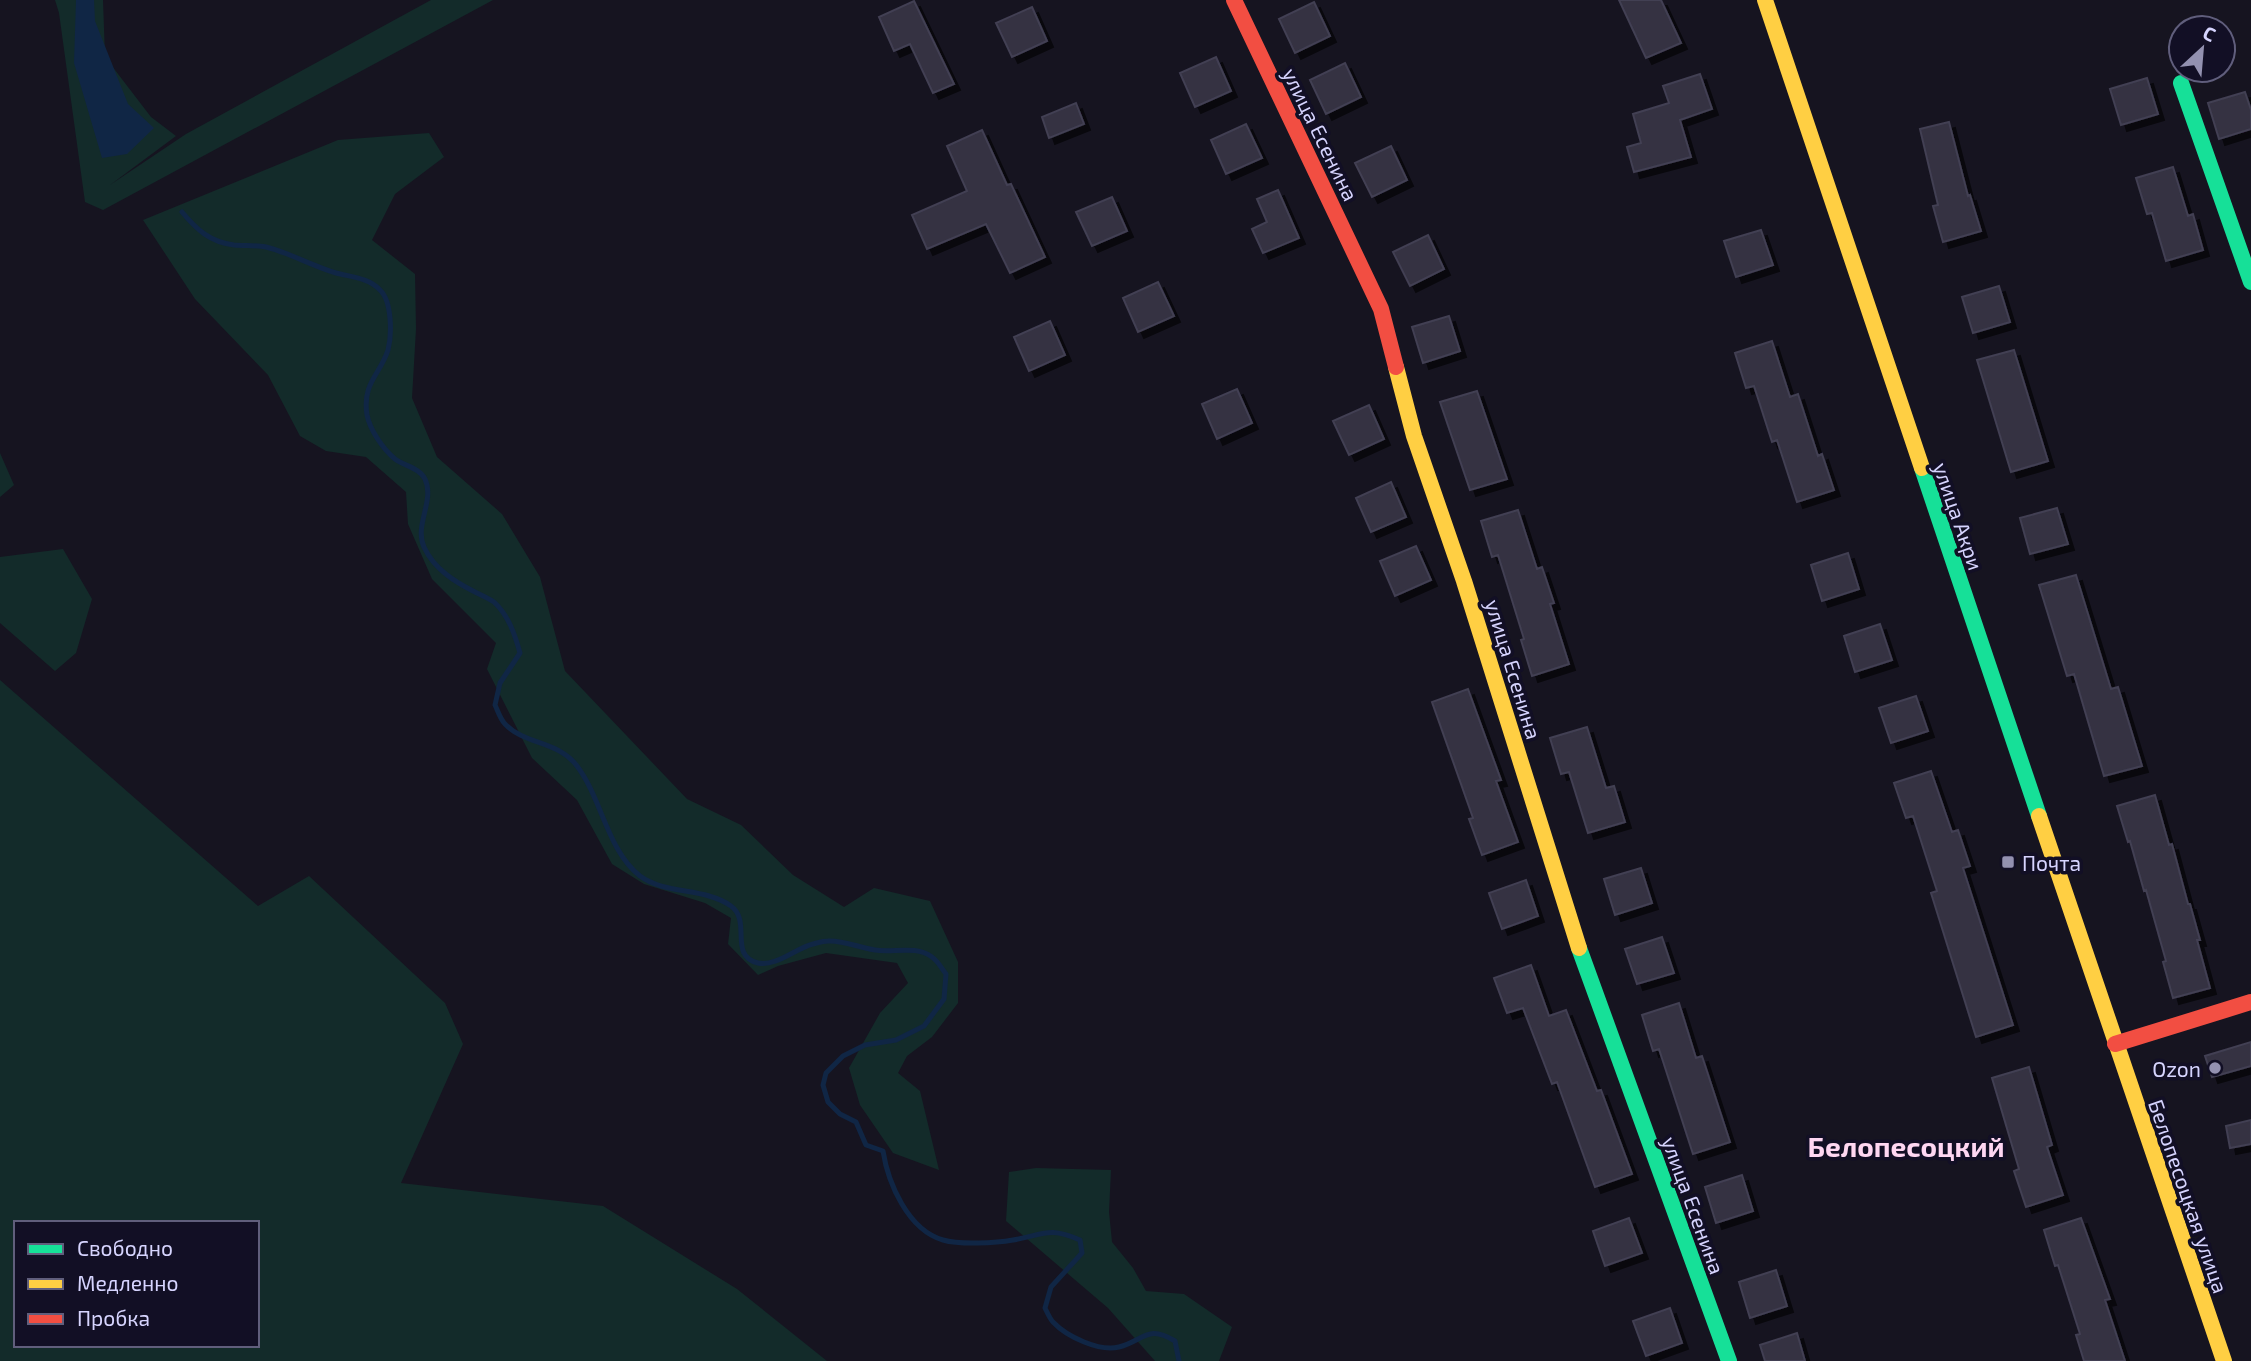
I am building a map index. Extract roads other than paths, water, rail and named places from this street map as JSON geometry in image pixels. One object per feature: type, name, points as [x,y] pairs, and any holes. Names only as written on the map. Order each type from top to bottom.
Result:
[{"type":"street","name":"улица Есенина","points":[[1234,0],[1381,309],[1414,436],[1464,581],[1585,967],[1729,1361]]},
{"type":"street","name":"улица Акри","points":[[1765,0],[2115,1044]]},
{"type":"street","points":[[2181,84],[2251,282]]},
{"type":"street","points":[[2115,1044],[2251,1002]]},
{"type":"street","name":"Белопесоцкая улица","points":[[2115,1044],[2224,1361]]},
{"type":"water","points":[[76,0],[94,0],[95,21],[128,104],[154,128],[127,154],[102,158],[74,63]]},
{"type":"waterway","points":[[182,212],[199,230],[218,241],[275,250],[327,270],[365,280],[376,286],[384,295],[389,310],[390,336],[385,359],[367,395],[367,415],[371,427],[390,455],[419,472],[425,479],[428,496],[421,530],[428,555],[453,579],[494,602],[511,626],[520,653],[500,683],[495,705],[502,720],[513,731],[552,747],[570,758],[586,779],[620,852],[640,876],[661,886],[709,896],[731,906],[740,920],[744,953],[758,963],[779,960],[806,946],[834,941],[882,951],[919,951],[926,953],[940,965],[946,974],[944,999],[924,1026],[896,1040],[865,1045],[843,1056],[826,1073],[823,1085],[828,1102],[840,1114],[856,1122],[866,1145],[883,1151],[895,1191],[910,1216],[931,1235],[950,1242],[997,1242],[1046,1233],[1060,1233],[1080,1240],[1082,1253],[1051,1287],[1045,1308],[1052,1321],[1075,1338],[1103,1347],[1119,1347],[1146,1335],[1166,1336],[1175,1341],[1179,1361]]},
{"type":"place","name":"Почта","points":[[2008,862]]},
{"type":"place","name":"Ozon","points":[[2215,1068]]},
{"type":"district","name":"Белопесоцкий","points":[[1906,1146]]}]
